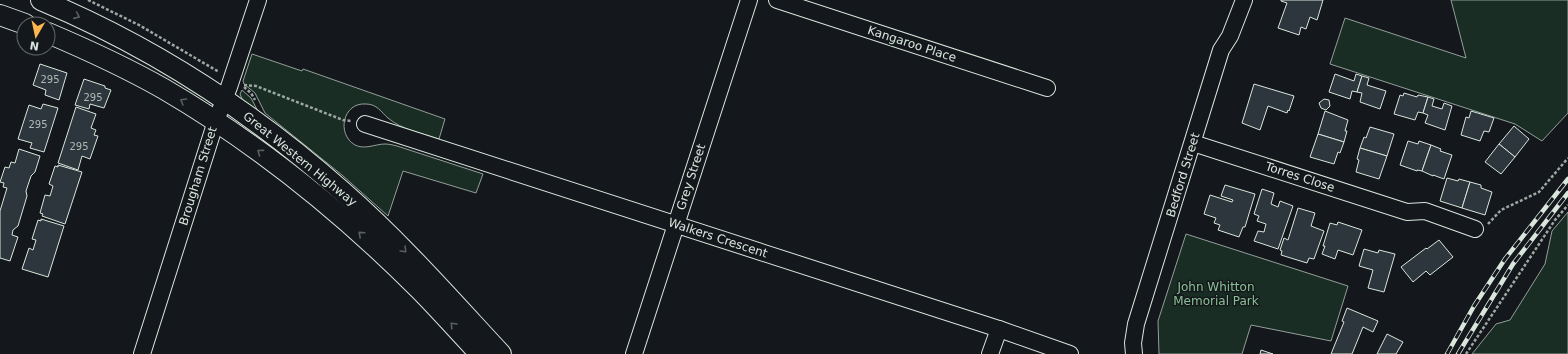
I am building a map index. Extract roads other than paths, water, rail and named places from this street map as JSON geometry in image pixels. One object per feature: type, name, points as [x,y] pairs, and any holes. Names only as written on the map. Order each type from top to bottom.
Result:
[{"type":"main road","name":"Great Western Highway","points":[[41,0],[99,26],[159,59],[224,100],[282,141],[344,193],[426,272],[501,354]]},
{"type":"main road","points":[[0,15],[16,21]]},
{"type":"main road","name":"Great Western Highway","points":[[56,36],[92,52],[164,89],[216,121],[308,188],[363,235],[419,288],[480,354]]},
{"type":"street","name":"Brougham Street","points":[[142,354],[216,121],[258,0]]},
{"type":"street","name":"Grey Street","points":[[634,354],[749,0]]},
{"type":"street","name":"Kangaroo Place","points":[[777,0],[1047,88]]},
{"type":"street","name":"Bedford Street","points":[[1134,354],[1133,343],[1136,324],[1222,50],[1230,36],[1244,0]]},
{"type":"street","name":"Walkers Crescent","points":[[365,124],[999,329],[1070,354]]},
{"type":"street","name":"Torres Close","points":[[1193,142],[1407,212],[1425,210],[1475,229]]},
{"type":"street","points":[[990,354],[999,329]]},
{"type":"railway","points":[[1447,354],[1474,306],[1505,259],[1568,179]]},
{"type":"railway","points":[[1458,354],[1513,264],[1568,193]]},
{"type":"park label","name":"John Whitton Memorial Park","points":[[1216,294]]}]
